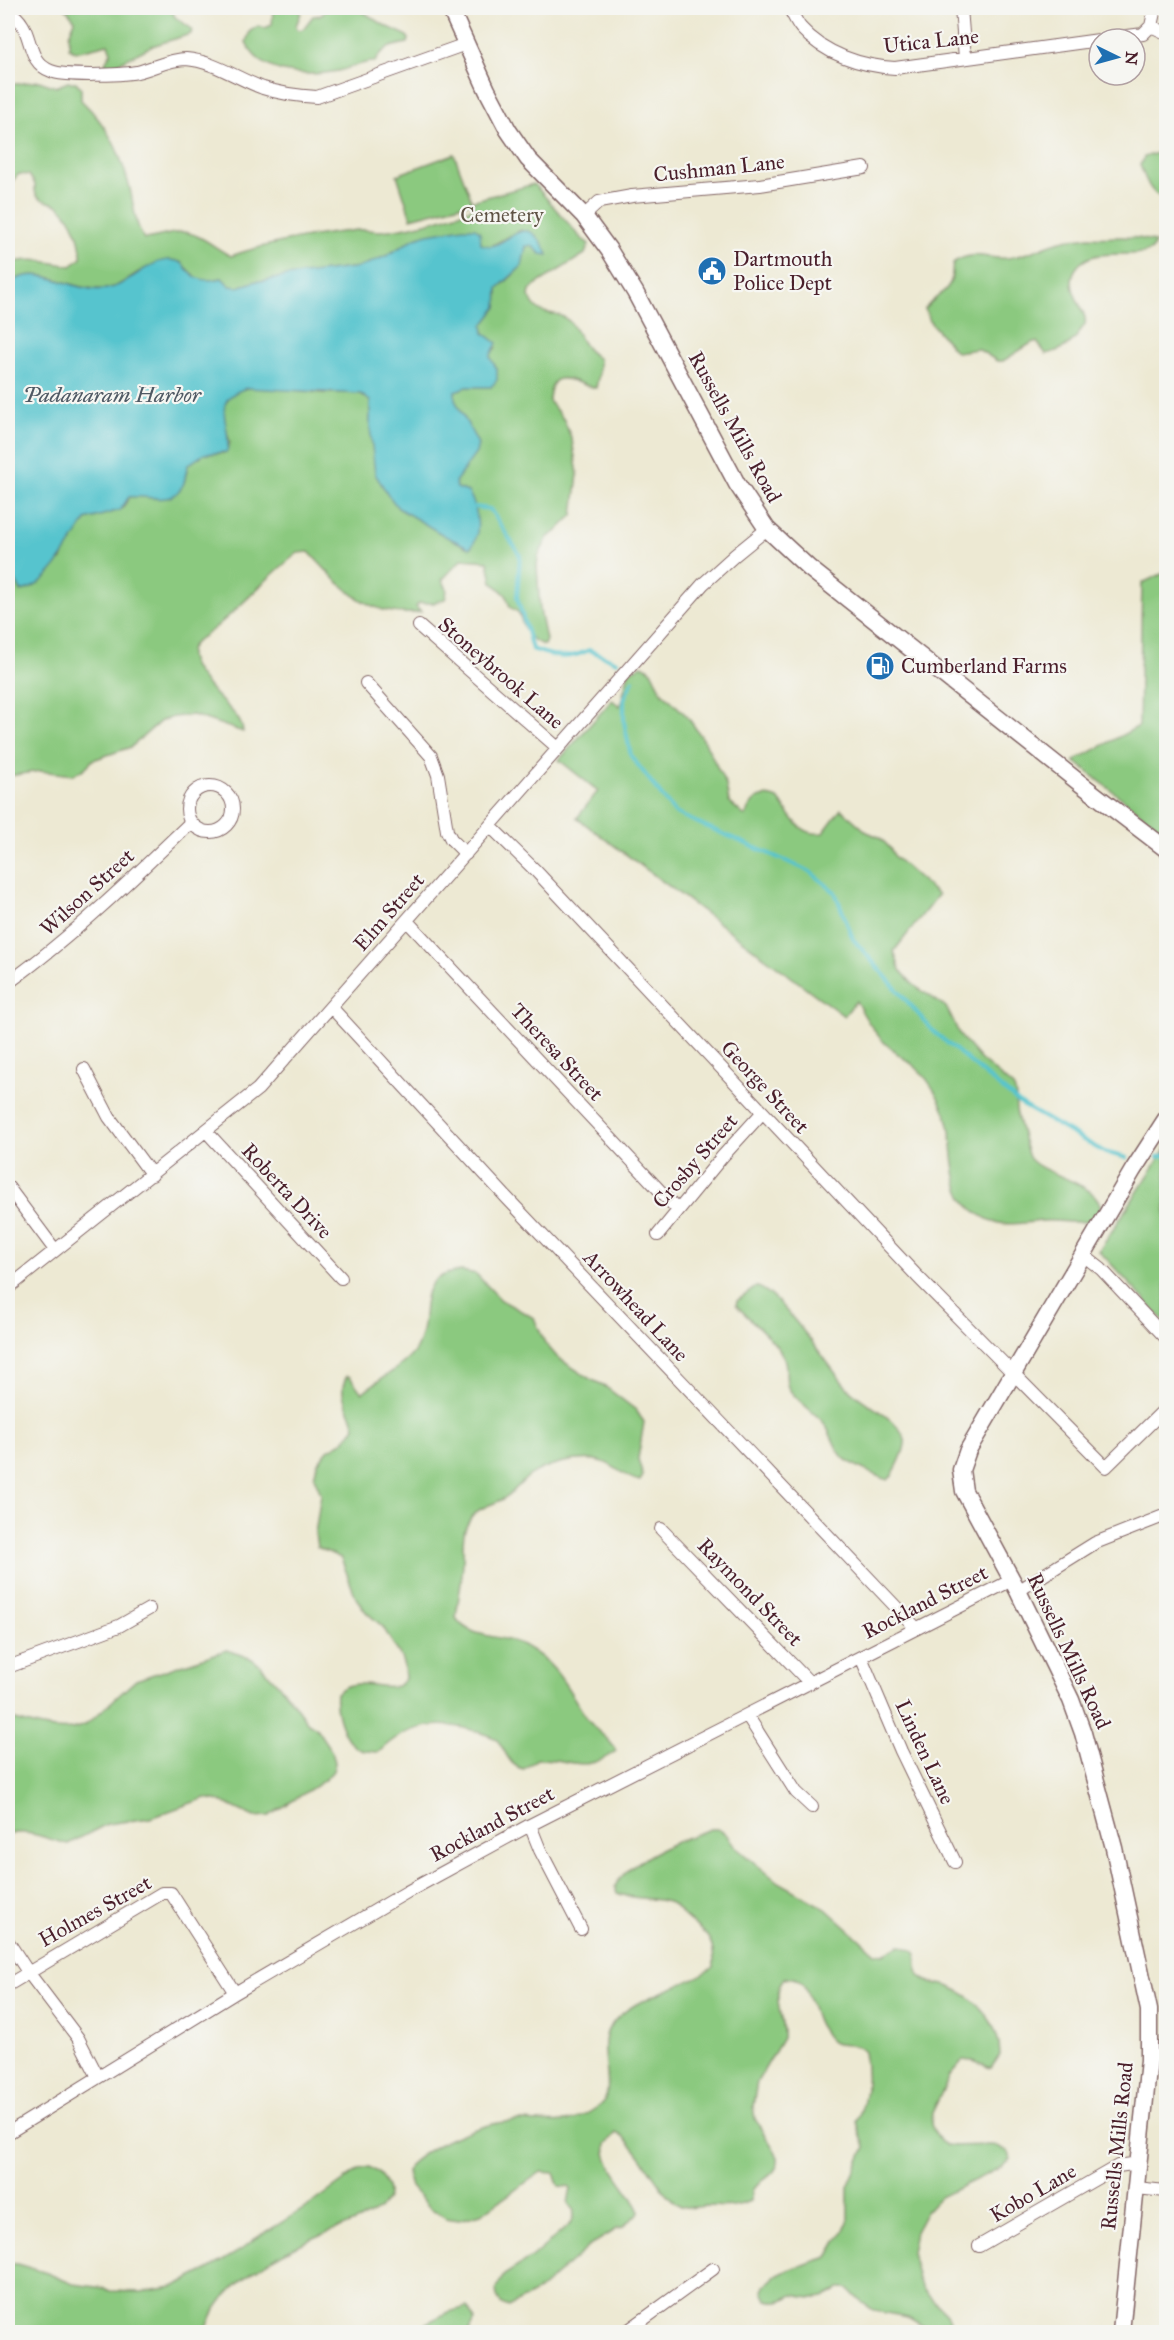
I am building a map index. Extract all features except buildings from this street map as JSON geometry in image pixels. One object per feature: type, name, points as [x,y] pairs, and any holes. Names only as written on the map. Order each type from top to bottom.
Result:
[{"type":"main road","name":"Russells Mills Road","points":[[450,8],[508,130],[528,159],[584,216],[609,250],[635,292],[737,484],[768,529],[808,568],[1081,784],[1167,849]]},
{"type":"main road","name":"Russells Mills Road","points":[[1121,2332],[1150,2041],[1149,2010],[1114,1848],[1089,1748],[1071,1700],[1015,1586],[964,1491],[961,1476],[968,1450],[1133,1170],[1167,1119]]},
{"type":"street","name":"Utica Lane","points":[[789,8],[800,27],[820,45],[862,64],[895,68],[1087,42]]},
{"type":"street","points":[[961,8],[965,58]]},
{"type":"street","points":[[1147,30],[1151,26],[1155,8]]},
{"type":"street","points":[[8,11],[22,22],[29,35],[32,54],[41,66],[53,72],[104,75],[135,72],[184,59],[201,62],[264,88],[294,96],[317,97],[466,45]]},
{"type":"street","points":[[1151,26],[1167,33]]},
{"type":"street","name":"Cushman Lane","points":[[584,216],[599,202],[632,196],[760,185],[864,168]]},
{"type":"street","name":"Elm Street","points":[[8,1288],[258,1089],[709,578],[768,529]]},
{"type":"street","name":"Stoneybrook Lane","points":[[419,626],[558,748]]},
{"type":"street","points":[[366,683],[431,756],[438,775],[447,831],[451,839],[466,854]]},
{"type":"street","name":"Wilson Street","points":[[8,983],[43,958],[95,914],[190,822]]},
{"type":"street","name":"George Street","points":[[490,826],[536,871],[917,1276],[1106,1467],[1167,1408]]},
{"type":"street","name":"Theresa Street","points":[[407,921],[678,1210]]},
{"type":"street","name":"Arrowhead Lane","points":[[331,1007],[506,1197],[916,1629]]},
{"type":"street","points":[[84,1069],[109,1117],[152,1174]]},
{"type":"street","name":"Crosby Street","points":[[658,1234],[762,1113]]},
{"type":"street","name":"Roberta Drive","points":[[206,1131],[341,1278]]},
{"type":"street","points":[[8,1186],[55,1250]]},
{"type":"street","points":[[1083,1255],[1101,1269],[1167,1338]]},
{"type":"street","name":"Rockland Street","points":[[8,2133],[235,1993],[407,1892],[530,1825],[916,1629],[1015,1586],[1095,1543],[1167,1515]]},
{"type":"street","name":"Raymond Street","points":[[661,1529],[810,1683]]},
{"type":"street","points":[[8,1667],[119,1626],[149,1609]]},
{"type":"street","name":"Linden Lane","points":[[861,1657],[901,1751],[955,1862]]},
{"type":"street","points":[[747,1715],[796,1792],[812,1807]]},
{"type":"street","points":[[530,1825],[540,1850],[581,1929]]},
{"type":"street","name":"Holmes Street","points":[[8,1984],[162,1893],[171,1893],[235,1993]]},
{"type":"street","points":[[9,1944],[78,2038],[98,2077]]},
{"type":"street","name":"Kobo Lane","points":[[979,2246],[1118,2166],[1139,2163]]},
{"type":"street","points":[[1136,2188],[1167,2191]]},
{"type":"street","points":[[626,2332],[713,2269]]},
{"type":"green space","points":[[65,8],[171,8],[175,17],[192,29],[191,34],[152,46],[109,68],[105,63],[111,52],[108,44],[76,52],[69,48],[69,35],[75,20]]},
{"type":"green space","points":[[273,8],[299,8],[301,13],[296,26],[298,30],[303,29],[313,16],[321,15],[329,8],[357,8],[384,25],[406,35],[409,39],[408,43],[384,50],[375,62],[325,73],[285,72],[262,62],[246,42],[250,31],[258,26],[265,28],[272,25]]},
{"type":"green space","name":"Cemetery","points":[[39,81],[56,87],[68,82],[76,82],[81,88],[81,100],[98,119],[117,149],[129,185],[138,226],[144,239],[181,232],[188,233],[231,256],[309,237],[357,230],[392,230],[439,219],[473,208],[472,202],[411,218],[397,175],[454,154],[472,201],[534,184],[581,238],[589,244],[585,254],[535,285],[529,296],[538,309],[569,321],[586,348],[599,359],[596,388],[559,379],[554,382],[551,389],[549,401],[564,420],[572,440],[578,474],[573,515],[548,537],[538,557],[540,610],[546,640],[544,645],[530,637],[519,613],[510,607],[506,595],[492,582],[488,561],[462,559],[442,580],[446,589],[445,599],[434,603],[419,603],[416,607],[421,612],[403,613],[371,606],[345,588],[309,552],[298,553],[191,648],[193,666],[213,692],[236,715],[243,732],[193,715],[173,717],[161,721],[131,747],[93,760],[73,775],[40,771],[8,776],[8,575],[14,577],[21,591],[62,559],[68,544],[86,520],[123,508],[129,497],[184,483],[188,465],[204,454],[224,453],[230,443],[224,420],[225,403],[235,392],[258,387],[362,394],[370,401],[370,427],[392,498],[398,508],[466,547],[468,492],[457,488],[455,482],[478,444],[455,400],[455,391],[466,387],[490,387],[497,369],[490,357],[491,352],[496,348],[484,333],[483,325],[497,307],[498,288],[517,270],[523,260],[526,246],[532,246],[541,254],[521,230],[491,246],[415,238],[386,256],[360,267],[287,276],[238,287],[229,286],[222,278],[204,280],[199,278],[190,273],[182,263],[150,267],[105,289],[84,288],[51,278],[30,275],[8,284],[8,264],[32,260],[71,266],[81,258],[73,223],[58,205],[37,196],[35,184],[29,175],[19,174],[13,180],[8,197],[8,85]]},
{"type":"green space","points":[[1166,152],[1166,199],[1152,190],[1140,165],[1144,157]]},
{"type":"green space","points":[[1131,237],[1155,243],[1152,250],[1143,253],[1093,256],[1084,260],[1077,267],[1072,283],[1085,324],[1074,340],[1063,348],[1046,354],[1037,342],[1033,342],[1003,361],[997,361],[978,349],[956,352],[931,323],[925,309],[949,285],[954,262],[968,256],[1015,257],[1068,239]]},
{"type":"green space","points":[[1166,572],[1166,833],[1074,761],[1139,726],[1142,583]]},
{"type":"green space","points":[[642,665],[650,669],[661,691],[687,716],[705,742],[726,785],[729,802],[745,816],[757,799],[772,797],[778,799],[802,828],[808,832],[823,833],[841,809],[867,832],[879,837],[895,857],[938,895],[894,951],[900,970],[915,986],[946,1007],[961,1037],[980,1059],[1013,1087],[1018,1118],[1029,1157],[1045,1169],[1084,1187],[1094,1195],[1100,1203],[1100,1213],[1097,1217],[1083,1222],[1050,1221],[1006,1224],[980,1215],[964,1200],[959,1190],[950,1129],[933,1089],[919,1070],[881,1039],[856,1001],[844,1016],[577,818],[598,791],[559,760],[612,700],[620,706],[629,672]]},
{"type":"green space","points":[[1166,1148],[1166,1323],[1099,1251]]},
{"type":"green space","points":[[462,1271],[476,1274],[501,1300],[534,1318],[545,1343],[558,1358],[603,1385],[636,1410],[644,1422],[638,1459],[643,1476],[640,1481],[628,1477],[601,1461],[578,1460],[552,1465],[529,1476],[505,1498],[473,1515],[464,1536],[456,1618],[469,1630],[523,1645],[555,1670],[589,1721],[616,1751],[595,1762],[577,1764],[537,1759],[524,1769],[510,1761],[496,1739],[465,1728],[438,1725],[401,1735],[379,1752],[363,1751],[357,1749],[346,1737],[338,1714],[336,1693],[350,1685],[357,1684],[398,1686],[405,1679],[404,1666],[383,1627],[366,1612],[356,1598],[341,1558],[317,1547],[315,1534],[321,1494],[314,1477],[317,1464],[328,1450],[344,1441],[355,1427],[343,1396],[347,1376],[362,1393],[406,1361],[416,1349],[421,1336],[429,1289],[435,1280],[446,1274]]},
{"type":"green space","points":[[756,1287],[765,1291],[789,1313],[851,1391],[886,1416],[901,1431],[905,1439],[904,1449],[897,1467],[888,1480],[844,1458],[823,1422],[790,1391],[783,1356],[736,1305],[737,1301]]},
{"type":"green space","points":[[227,1650],[252,1659],[260,1665],[285,1692],[307,1722],[316,1728],[332,1752],[335,1762],[333,1771],[325,1780],[269,1816],[254,1817],[220,1801],[205,1798],[150,1818],[107,1824],[68,1844],[30,1834],[8,1835],[8,1718],[48,1728],[78,1728],[87,1724],[136,1680]]},
{"type":"green space","points":[[711,1829],[718,1829],[726,1834],[734,1846],[778,1882],[826,1909],[875,1953],[883,1954],[900,1945],[915,1951],[921,1977],[959,1991],[977,2004],[991,2022],[999,2044],[1000,2055],[991,2068],[963,2060],[950,2075],[932,2113],[931,2124],[941,2142],[948,2146],[993,2145],[1008,2152],[1010,2159],[1002,2167],[940,2197],[925,2213],[915,2232],[911,2252],[923,2290],[947,2314],[955,2332],[933,2332],[908,2317],[875,2311],[861,2302],[847,2288],[839,2288],[818,2298],[793,2295],[780,2300],[767,2300],[763,2291],[774,2277],[828,2257],[848,2223],[848,2187],[865,2147],[856,2121],[863,2105],[866,2087],[864,2052],[857,2047],[829,2040],[819,2025],[804,1986],[792,1978],[784,1978],[780,1985],[778,2000],[783,2038],[757,2082],[753,2106],[755,2119],[778,2157],[778,2163],[770,2175],[753,2188],[750,2201],[727,2206],[690,2208],[681,2206],[673,2201],[633,2147],[616,2133],[606,2144],[607,2158],[639,2212],[622,2228],[616,2229],[588,2247],[539,2290],[509,2307],[501,2304],[496,2289],[504,2275],[531,2258],[569,2225],[574,2211],[568,2203],[571,2189],[559,2186],[554,2173],[541,2172],[481,2214],[459,2220],[446,2218],[430,2208],[411,2187],[407,2173],[409,2165],[446,2141],[493,2124],[521,2121],[553,2123],[569,2121],[588,2113],[605,2100],[608,2081],[606,2037],[609,2028],[618,2017],[643,2000],[702,1975],[714,1967],[712,1946],[706,1934],[674,1905],[662,1900],[623,1895],[617,1893],[615,1886],[622,1876],[645,1858],[672,1844]]},
{"type":"green space","points":[[369,2167],[381,2177],[387,2186],[388,2196],[381,2207],[366,2217],[287,2251],[252,2273],[222,2300],[212,2315],[206,2332],[8,2332],[8,2263],[47,2273],[73,2284],[104,2288],[110,2291],[141,2292],[173,2287],[241,2250],[360,2169]]},
{"type":"green space","points":[[467,2307],[475,2320],[470,2330],[466,2332],[349,2332],[358,2329],[414,2329],[449,2312]]},
{"type":"water","name":"Padanaram Harbor","points":[[463,228],[475,228],[480,232],[481,244],[490,246],[521,231],[526,231],[538,238],[548,255],[541,254],[532,246],[526,246],[522,266],[498,288],[497,307],[483,325],[484,333],[497,343],[490,357],[497,369],[497,380],[491,387],[466,387],[455,391],[455,400],[478,444],[476,453],[455,482],[457,488],[468,492],[476,512],[476,536],[470,548],[398,508],[389,496],[375,474],[370,401],[361,394],[247,388],[228,399],[225,407],[227,452],[204,454],[188,465],[184,483],[178,492],[165,498],[129,497],[120,510],[86,520],[50,573],[31,588],[21,591],[14,577],[8,575],[8,284],[32,275],[44,276],[81,287],[106,289],[125,282],[153,264],[172,260],[182,263],[190,273],[199,278],[209,280],[222,278],[230,286],[238,287],[287,276],[360,267],[386,256],[415,238]]},
{"type":"waterway","points":[[475,507],[490,509],[520,555],[517,597],[532,649],[561,657],[574,656],[589,650],[617,662]]},
{"type":"waterway","points":[[633,680],[624,699],[624,722],[631,756],[675,813],[809,871],[835,892],[853,939],[933,1031],[1019,1103],[1104,1152],[1127,1158]]},
{"type":"waterway","points":[[1158,1157],[1166,1155]]},
{"type":"place","name":"Dartmouth Police Dept","points":[[712,271]]},
{"type":"place","name":"Cumberland Farms","points":[[880,666]]}]
